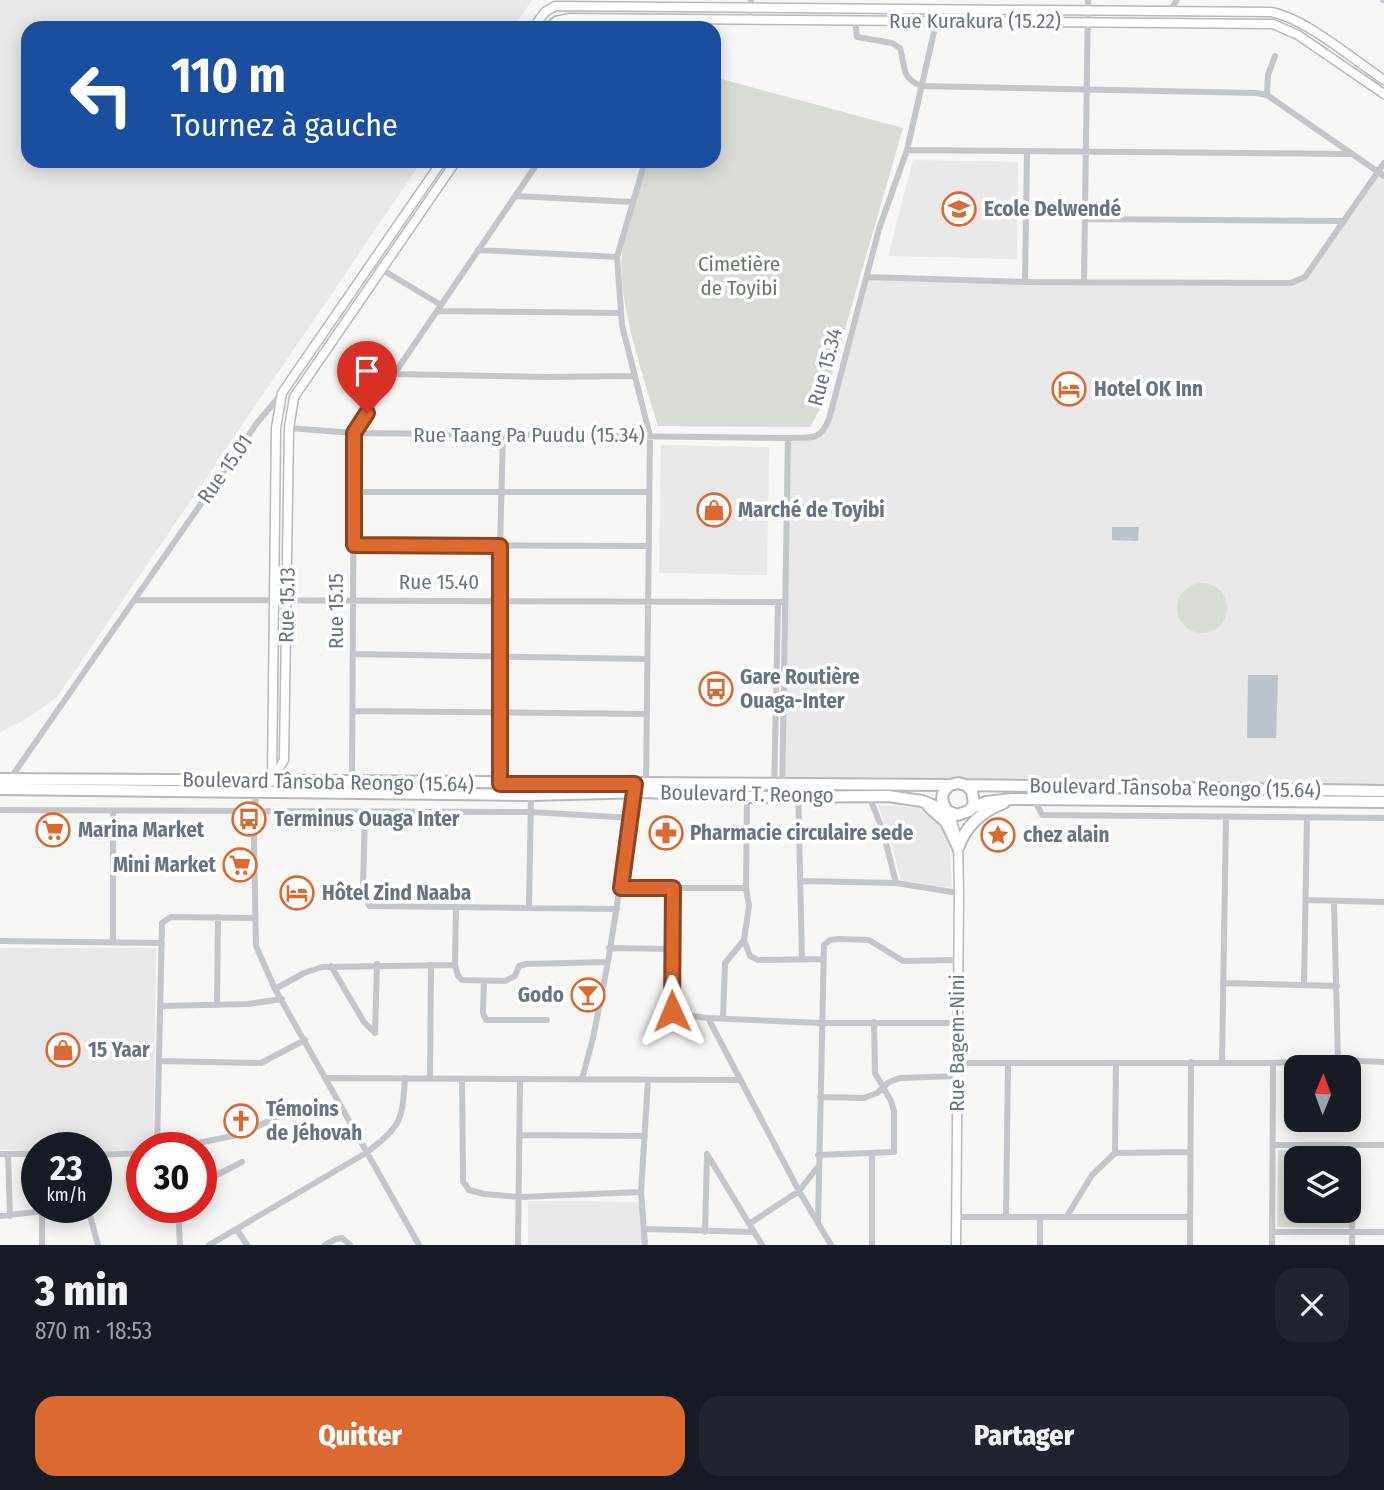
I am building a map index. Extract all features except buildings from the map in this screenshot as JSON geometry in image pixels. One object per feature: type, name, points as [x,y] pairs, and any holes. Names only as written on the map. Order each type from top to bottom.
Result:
[{"type":"highway","name":"Boulevard Tânsoba Reongo (15.64)","points":[[5,779],[272,780],[778,790],[958,783],[1384,791]]},
{"type":"highway","points":[[950,785],[943,794],[943,802],[948,811],[957,815],[993,801],[1028,799],[1384,802]]},
{"type":"highway","points":[[966,785],[974,795],[968,811]]},
{"type":"highway","name":"Boulevard T. Reongo","points":[[0,789],[531,795],[640,788],[747,797],[778,790]]},
{"type":"highway","name":"Boulevard T. Reongo","points":[[798,790],[903,797],[948,811]]},
{"type":"highway","points":[[958,844],[981,815],[1001,804],[1028,799]]},
{"type":"highway","points":[[922,801],[946,822],[958,844]]},
{"type":"main road","name":"Rue Kurakura (15.22)","points":[[556,3],[873,4],[939,10],[1280,14],[1304,26],[1384,80]]},
{"type":"main road","points":[[538,21],[556,3]]},
{"type":"main road","name":"Rue Kurakura (15.22)","points":[[556,21],[569,18],[682,18],[1279,24],[1384,94]]},
{"type":"main road","name":"Rue 15.01","points":[[282,393],[437,168]]},
{"type":"main road","points":[[289,428],[291,409],[299,389],[451,168]]},
{"type":"main road","name":"Rue 15.13","points":[[272,780],[276,428],[282,393]]},
{"type":"main road","name":"Rue 15.13","points":[[256,793],[272,780],[284,760],[289,428]]},
{"type":"main road","points":[[948,811],[958,844]]},
{"type":"main road","points":[[958,844],[968,811]]},
{"type":"main road","name":"Rue Bagem-Nini","points":[[956,1245],[958,844]]},
{"type":"street","points":[[1084,282],[1088,0]]},
{"type":"street","points":[[1169,12],[1177,0]]},
{"type":"street","points":[[749,19],[750,3]]},
{"type":"street","name":"Rue 15.34","points":[[788,438],[819,436],[824,431],[879,229],[906,150],[939,10]]},
{"type":"street","points":[[855,20],[857,37],[892,43],[900,48],[906,76],[921,86],[1088,88],[1267,95],[1381,174]]},
{"type":"street","points":[[1267,95],[1268,75],[1275,57]]},
{"type":"street","points":[[906,150],[1351,154]]},
{"type":"street","points":[[1025,282],[1027,152]]},
{"type":"street","points":[[867,277],[1025,282],[1291,283],[1305,277],[1381,174],[1384,163]]},
{"type":"street","points":[[354,433],[535,168]]},
{"type":"street","points":[[582,1079],[593,1038],[632,818],[640,788],[646,714],[650,436],[620,313],[617,257],[643,168]]},
{"type":"street","points":[[516,197],[632,202]]},
{"type":"street","points":[[1086,219],[1344,221]]},
{"type":"street","points":[[478,250],[617,257]]},
{"type":"street","points":[[371,263],[439,308],[620,313]]},
{"type":"street","points":[[394,374],[635,376]]},
{"type":"street","name":"Rue 15.01","points":[[5,779],[135,600],[257,423],[282,393]]},
{"type":"street","name":"Rue Taang Pa Puudu (15.34)","points":[[289,428],[354,433],[788,438]]},
{"type":"street","name":"Rue 15.15","points":[[352,782],[354,433]]},
{"type":"street","points":[[500,784],[503,435]]},
{"type":"street","points":[[778,790],[781,602],[788,438]]},
{"type":"street","points":[[354,492],[649,492]]},
{"type":"street","points":[[354,545],[648,547]]},
{"type":"street","name":"Rue 15.40","points":[[135,600],[781,602]]},
{"type":"street","points":[[353,654],[647,659]]},
{"type":"street","points":[[353,711],[646,714]]},
{"type":"street","points":[[798,790],[802,959]]},
{"type":"street","points":[[256,793],[256,946],[275,989],[419,1245]]},
{"type":"street","points":[[529,906],[531,795]]},
{"type":"street","points":[[869,796],[883,831],[896,883]]},
{"type":"street","points":[[747,797],[746,888],[749,906],[744,940],[748,951],[754,958],[822,959]]},
{"type":"street","points":[[1028,799],[1041,815],[1384,818]]},
{"type":"street","points":[[0,810],[531,812],[632,818]]},
{"type":"street","points":[[113,811],[113,942]]},
{"type":"street","points":[[365,812],[363,886],[369,906],[617,909]]},
{"type":"street","points":[[1222,1062],[1226,817]]},
{"type":"street","points":[[1304,984],[1307,818]]},
{"type":"street","points":[[802,881],[896,883],[959,893]]},
{"type":"street","points":[[621,888],[746,888]]},
{"type":"street","points":[[673,888],[672,1011],[679,1016],[821,1023],[957,1023]]},
{"type":"street","points":[[1306,900],[1384,902]]},
{"type":"street","points":[[1334,902],[1338,1055]]},
{"type":"street","points":[[456,907],[455,965],[462,980],[510,980],[519,966],[526,964],[608,962]]},
{"type":"street","points":[[217,1004],[218,917]]},
{"type":"street","points":[[158,1132],[162,923],[167,919],[255,918]]},
{"type":"street","points":[[818,1223],[824,946],[830,940],[840,939],[873,942],[898,959],[908,962],[958,960]]},
{"type":"street","points":[[723,1019],[725,963],[744,940]]},
{"type":"street","points":[[0,941],[162,943]]},
{"type":"street","points":[[609,948],[672,949]]},
{"type":"street","points":[[275,989],[304,973],[322,967],[377,964],[455,965]]},
{"type":"street","points":[[331,966],[364,1022],[375,1034],[377,964]]},
{"type":"street","points":[[430,1078],[431,965]]},
{"type":"street","points":[[484,982],[483,1013],[486,1020],[547,1020]]},
{"type":"street","points":[[1223,983],[1338,986]]},
{"type":"street","points":[[160,1006],[248,1004],[282,999]]},
{"type":"street","points":[[708,1018],[738,1080],[831,1245]]},
{"type":"street","points":[[818,1155],[891,1153],[895,1147],[894,1111],[875,1073],[874,1022]]},
{"type":"street","points":[[159,1061],[261,1063],[305,1040]]},
{"type":"street","points":[[1362,1061],[1384,1062]]},
{"type":"street","points":[[1190,1245],[1191,1062]]},
{"type":"street","points":[[957,1063],[1284,1062]]},
{"type":"street","points":[[1006,1216],[1008,1063]]},
{"type":"street","points":[[1115,1153],[1116,1063]]},
{"type":"street","points":[[1272,1245],[1273,1063]]},
{"type":"street","points":[[820,1097],[864,1097],[900,1078],[958,1076]]},
{"type":"street","points":[[327,1078],[738,1080]]},
{"type":"street","points":[[209,1245],[366,1153],[390,1134],[400,1121],[405,1078]]},
{"type":"street","points":[[462,1079],[463,1174],[466,1186],[476,1193],[520,1197],[641,1192]]},
{"type":"street","points":[[518,1245],[520,1080]]},
{"type":"street","points":[[645,1245],[641,1192],[648,1080]]},
{"type":"street","points":[[217,1139],[242,1134],[281,1115]]},
{"type":"street","points":[[521,1135],[645,1136]]},
{"type":"street","points":[[1273,1145],[1384,1145]]},
{"type":"street","points":[[1352,1245],[1353,1145]]},
{"type":"street","points":[[1067,1216],[1092,1175],[1115,1153],[1189,1153]]},
{"type":"street","points":[[4,1154],[10,1216]]},
{"type":"street","points":[[705,1232],[707,1154],[762,1245]]},
{"type":"street","points":[[872,1154],[872,1245]]},
{"type":"street","points":[[217,1175],[242,1162]]},
{"type":"street","points":[[749,1224],[799,1191],[818,1167]]},
{"type":"street","points":[[0,1216],[21,1214]]},
{"type":"street","points":[[956,1217],[1190,1217]]},
{"type":"street","points":[[1040,1217],[1040,1245]]},
{"type":"street","points":[[42,1223],[42,1245]]},
{"type":"street","points":[[93,1223],[98,1245]]},
{"type":"street","points":[[179,1223],[180,1245]]},
{"type":"street","points":[[645,1229],[754,1232]]},
{"type":"street","points":[[237,1230],[247,1245]]},
{"type":"street","points":[[1272,1231],[1384,1232]]},
{"type":"street","points":[[326,1245],[336,1238],[342,1238],[350,1245]]},
{"type":"shaded area","points":[[0,0],[532,0],[518,21],[21,21],[21,168],[417,168],[57,697],[26,719],[0,732]]},
{"type":"shaded area","name":"Ecole Delwendé","points":[[913,160],[1018,162],[1017,259],[888,256]]},
{"type":"shaded area","points":[[1378,172],[1384,176],[1384,791],[782,785],[788,438],[812,437],[824,431],[867,277],[1291,283],[1300,280]]},
{"type":"shaded area","name":"Marché de Toyibi","points":[[661,445],[769,447],[767,575],[659,573]]},
{"type":"shaded area","points":[[1112,527],[1139,527],[1138,541],[1112,540]]},
{"type":"shaded area","points":[[1248,675],[1278,675],[1276,738],[1247,738]]},
{"type":"shaded area","points":[[878,805],[921,808],[937,817],[949,837],[952,888],[901,880]]},
{"type":"shaded area","points":[[0,948],[156,948],[153,1132],[126,1132],[126,1150],[112,1152],[112,1132],[21,1132],[21,1151],[0,1149]]},
{"type":"shaded area","points":[[528,1201],[642,1202],[642,1245],[528,1245]]},
{"type":"green space","name":"Cimetière de Toyibi","points":[[721,79],[903,128],[824,402],[810,427],[658,426],[639,363],[624,295],[622,254],[628,218],[646,168],[721,168]]},
{"type":"green space","points":[[1202,583],[1220,590],[1227,608],[1220,626],[1202,633],[1184,626],[1177,608],[1184,590]]},
{"type":"green space","points":[[1278,1150],[1284,1150],[1284,1223],[1352,1223],[1352,1228],[1277,1227]]},
{"type":"place","name":"Ecole Delwendé","points":[[959,209]]},
{"type":"place","name":"Hotel OK Inn","points":[[1069,389]]},
{"type":"place","name":"Marché de Toyibi","points":[[714,510]]},
{"type":"place","name":"Gare Routière Ouaga-Inter","points":[[716,689]]},
{"type":"place","name":"Terminus Ouaga Inter","points":[[249,819]]},
{"type":"place","name":"Marina Market","points":[[53,830]]},
{"type":"place","name":"Pharmacie circulaire sede","points":[[666,833]]},
{"type":"place","name":"chez alain","points":[[998,835]]},
{"type":"place","name":"Mini Market","points":[[240,865]]},
{"type":"place","name":"Hôtel Zind Naaba","points":[[297,893]]},
{"type":"place","name":"Godo","points":[[588,995]]},
{"type":"place","name":"15 Yaar","points":[[63,1050]]},
{"type":"place","name":"Témoins de Jéhovah","points":[[241,1121]]},
{"type":"route","points":[[367,413],[354,433],[354,545],[500,546],[500,784],[635,784],[621,888],[673,888],[672,1011]]}]
